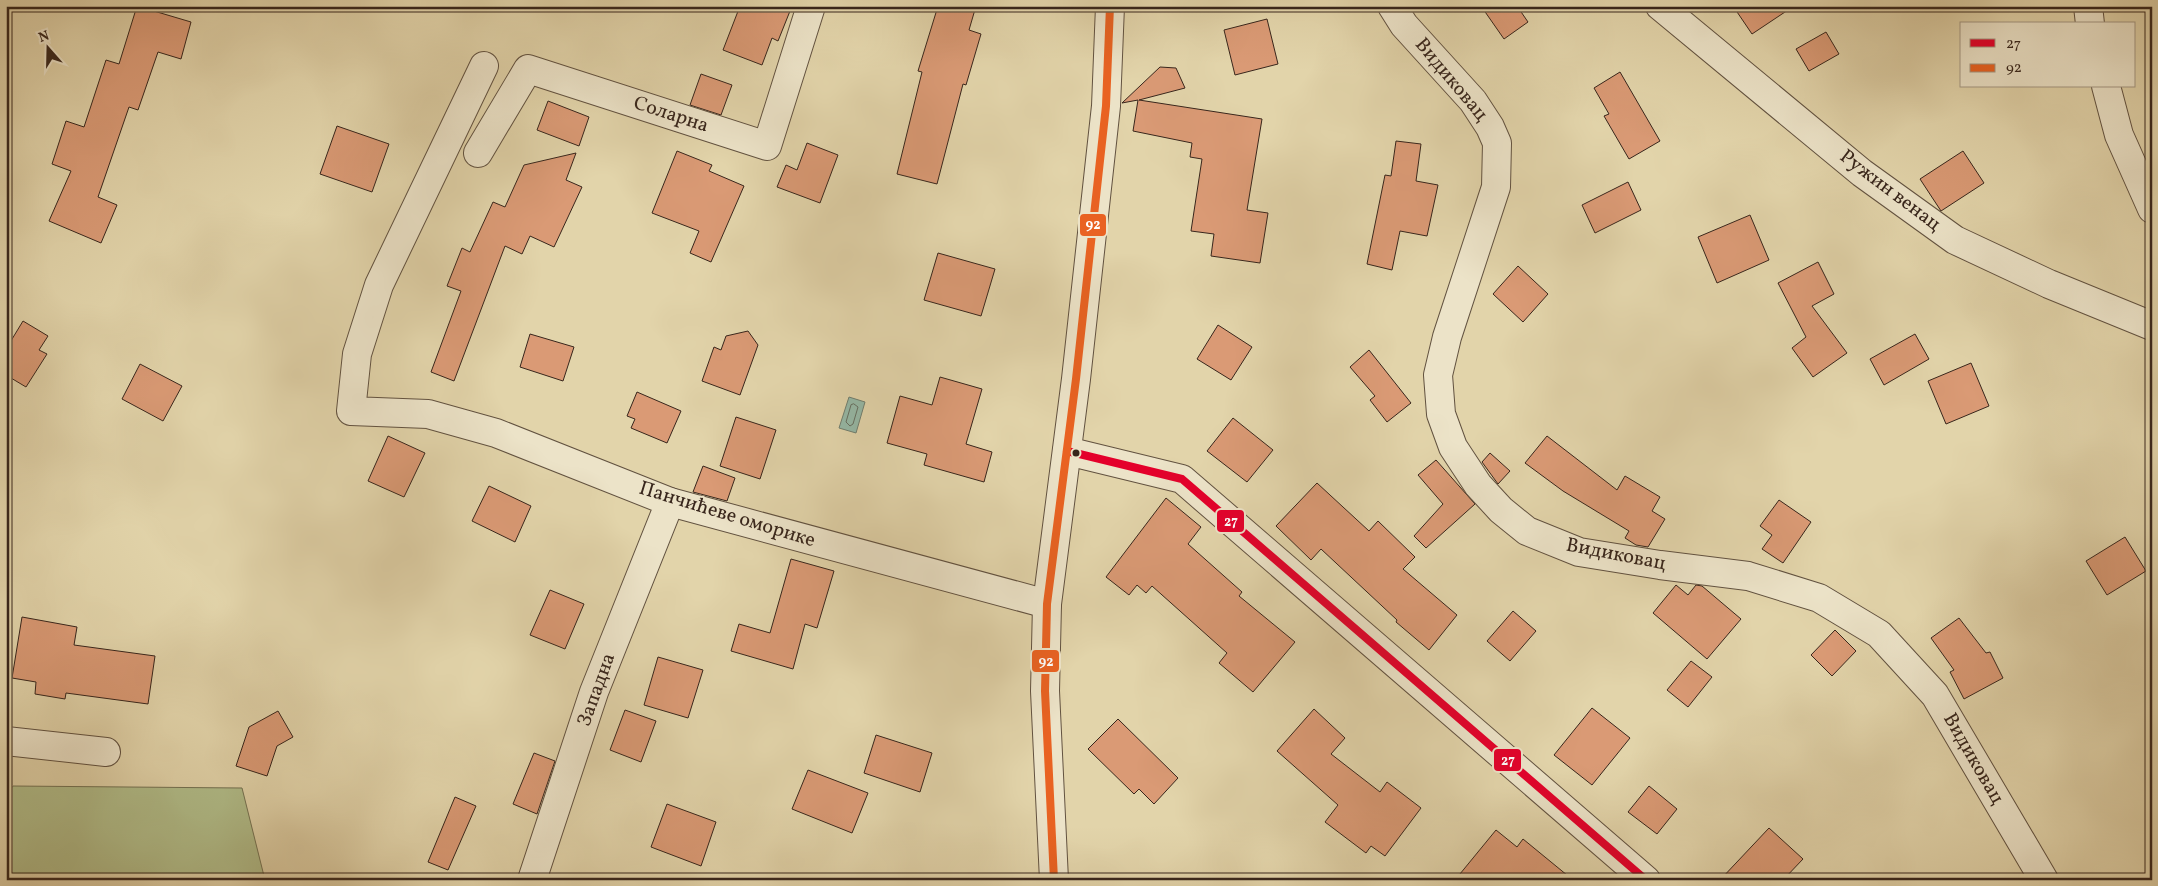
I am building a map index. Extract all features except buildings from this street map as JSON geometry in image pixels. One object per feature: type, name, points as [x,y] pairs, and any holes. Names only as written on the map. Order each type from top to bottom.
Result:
[{"type":"street","name":"Соларна","points":[[478,153],[528,69],[767,146],[811,6]]},
{"type":"street","points":[[1054,880],[1045,691],[1047,604],[1067,451],[1106,106],[1110,6]]},
{"type":"street","name":"Видиковац","points":[[1392,6],[1404,25],[1473,101],[1490,126],[1497,143],[1496,187],[1447,337],[1438,375],[1441,414],[1453,447],[1473,479],[1501,510],[1528,531],[1579,552],[1748,576],[1819,598],[1879,634],[1935,695],[2044,880]]},
{"type":"street","name":"Ружин венац","points":[[1660,6],[1862,173],[1955,240],[2049,284],[2152,326]]},
{"type":"street","points":[[2088,6],[2090,22]]},
{"type":"street","name":"Панчићеве оморике","points":[[484,66],[379,285],[357,354],[351,411],[428,414],[496,433],[670,502],[1047,604]]},
{"type":"street","points":[[2106,88],[2118,136],[2152,209]]},
{"type":"street","points":[[1067,451],[1182,478],[1646,880]]},
{"type":"street","name":"Западна","points":[[532,880],[594,692],[670,502]]},
{"type":"street","points":[[6,741],[106,752]]},
{"type":"green space","points":[[13,786],[242,788],[265,880],[6,880],[6,795]]},
{"type":"water","points":[[849,397],[865,402],[856,433],[839,428]]},
{"type":"transit line","name":"92","points":[[1054,880],[1045,691],[1047,604],[1076,379],[1106,106],[1110,6]]},
{"type":"transit line","name":"27","points":[[1067,451],[1182,479],[1646,880]]}]
